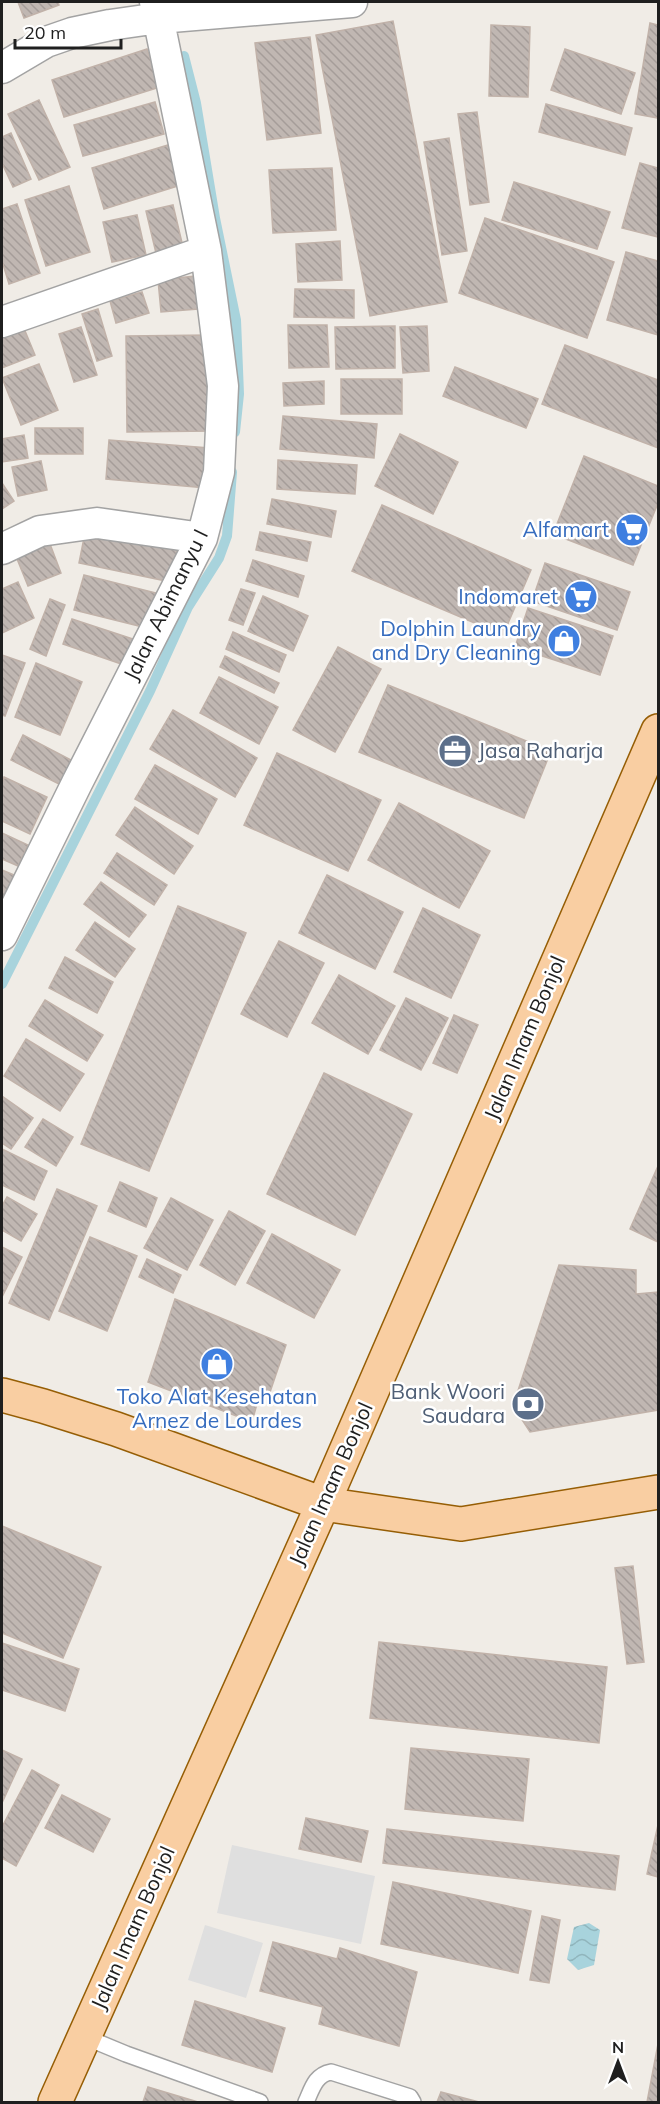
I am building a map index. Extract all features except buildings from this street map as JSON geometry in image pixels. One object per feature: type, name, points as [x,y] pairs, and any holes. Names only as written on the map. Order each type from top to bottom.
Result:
[{"type":"main road","name":"Jalan Imam Bonjol","points":[[55,2103],[323,1504],[658,731]]},
{"type":"main road","points":[[2,1395],[116,1429],[323,1504],[461,1524],[658,1492]]},
{"type":"street","points":[[2,68],[46,42],[157,10],[352,2]]},
{"type":"street","name":"Jalan Abimanyu I","points":[[2,935],[202,538],[219,472],[223,386],[206,251],[157,10]]},
{"type":"street","points":[[2,322],[206,251]]},
{"type":"street","points":[[2,549],[40,531],[97,523],[202,538]]},
{"type":"lane","points":[[85,2037],[260,2103]]},
{"type":"lane","points":[[306,2103],[316,2080],[322,2073],[331,2072],[410,2097],[413,2103]]},
{"type":"shaded area","points":[[232,1845],[375,1876],[361,1944],[217,1913]]},
{"type":"shaded area","points":[[205,1925],[263,1943],[246,1998],[188,1980]]},
{"type":"water","points":[[589,1923],[600,1930],[594,1965],[578,1970],[567,1959],[574,1927]]},
{"type":"waterway","points":[[184,56],[196,103],[215,218],[236,320],[239,394],[235,432]]},
{"type":"waterway","points":[[2,984],[150,691],[188,607],[219,558],[227,536],[232,472]]},
{"type":"place","name":"Alfamart","points":[[632,530]]},
{"type":"place","name":"Indomaret","points":[[581,597]]},
{"type":"place","name":"Dolphin Laundry and Dry Cleaning","points":[[564,641]]},
{"type":"place","name":"Jasa Raharja","points":[[455,751]]},
{"type":"place","name":"Toko Alat Kesehatan Arnez de Lourdes","points":[[217,1364]]},
{"type":"place","name":"Bank Woori Saudara","points":[[528,1404]]}]
